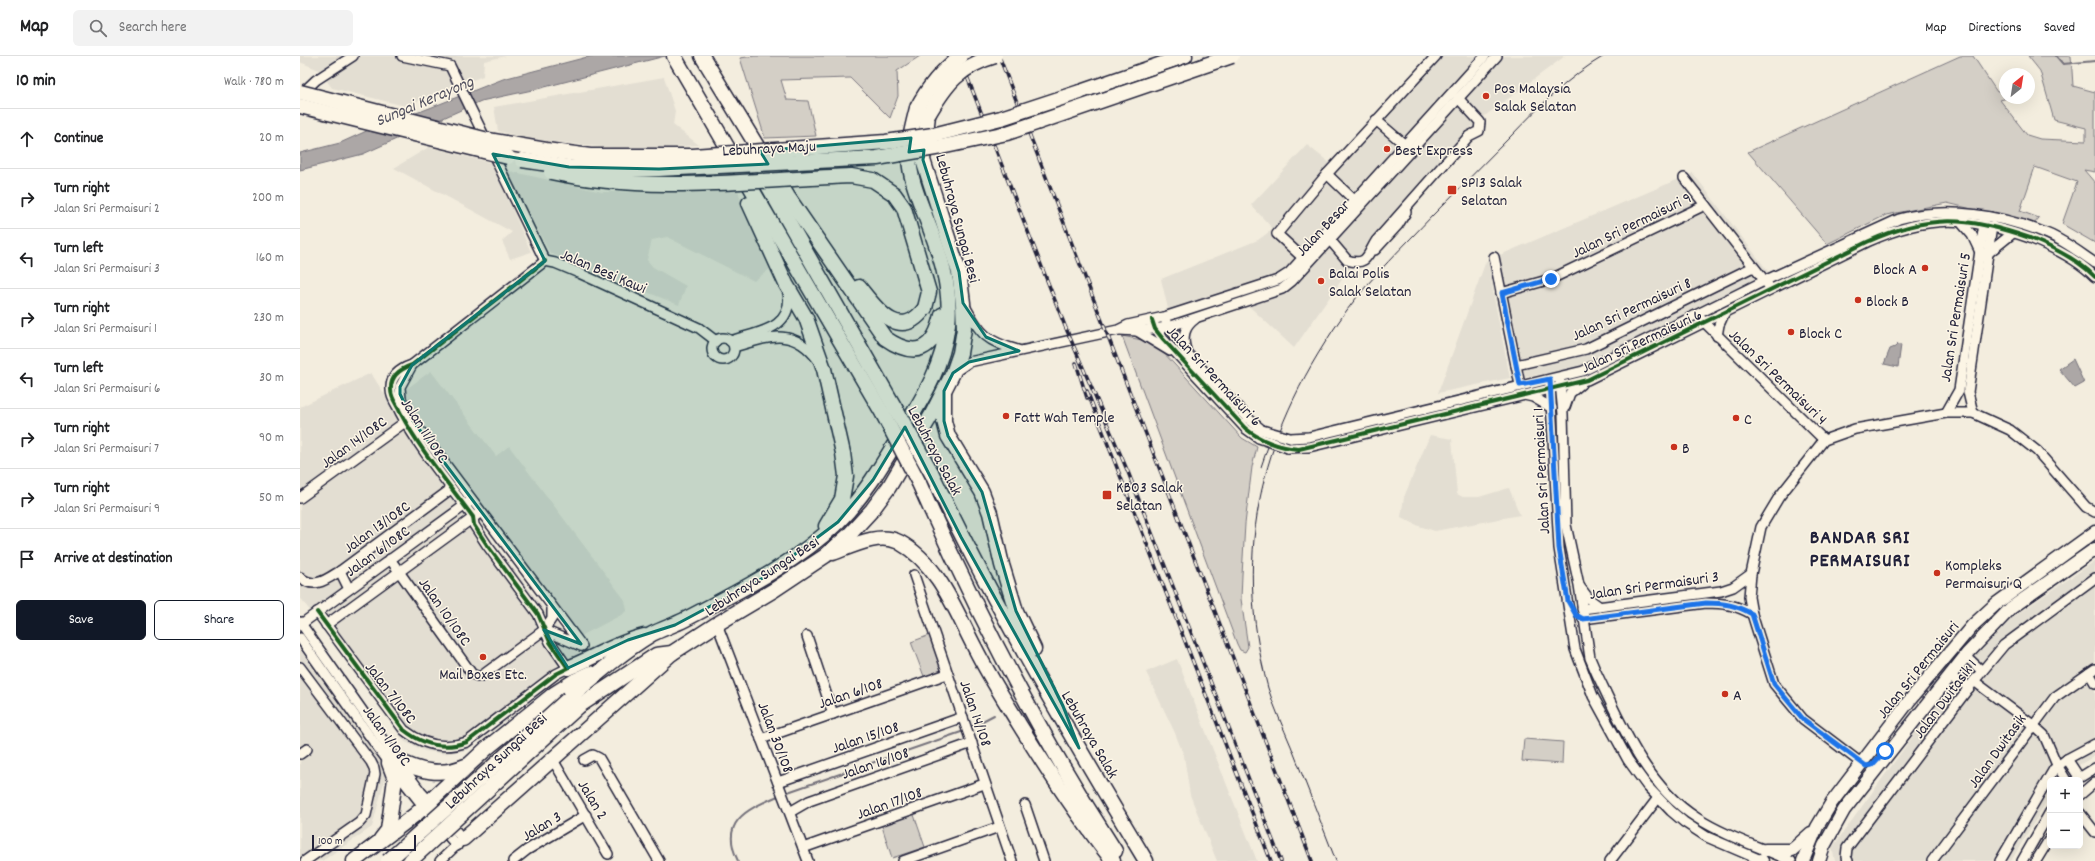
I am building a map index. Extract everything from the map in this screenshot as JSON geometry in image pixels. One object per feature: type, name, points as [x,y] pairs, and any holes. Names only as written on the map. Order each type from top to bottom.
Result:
[{"type":"highway","name":"Lebuhraya Salak","points":[[674,56],[741,173],[889,411],[931,472],[961,537],[1079,748],[1146,861]]},
{"type":"highway","name":"Lebuhraya Salak","points":[[695,56],[767,184],[889,411],[958,570],[1000,652],[1058,757],[1122,861]]},
{"type":"highway","points":[[702,56],[788,197],[875,326],[885,338],[898,347],[912,350],[924,347],[933,340],[940,328],[947,295]]},
{"type":"highway","name":"Lebuhraya Sungai Besi","points":[[388,861],[574,702],[656,655],[672,653],[774,590],[825,556],[849,535],[872,510],[889,487],[944,391],[953,373],[960,353],[964,329],[964,303],[959,272],[916,191],[909,158],[912,129],[917,108],[926,91],[942,71],[961,56]]},
{"type":"highway","name":"Lebuhraya Sungai Besi","points":[[410,861],[574,702],[607,666],[653,634],[675,625],[763,578],[818,539],[838,522],[873,480],[934,378],[944,351],[948,321],[945,247],[923,160],[928,115],[941,92],[951,80],[969,66],[995,56]]},
{"type":"highway","name":"Lebuhraya Maju","points":[[300,92],[488,140],[546,150],[590,156],[693,156],[840,146],[932,135],[1001,118],[1185,56]]},
{"type":"highway","name":"Lebuhraya Maju","points":[[300,106],[475,150],[522,160],[569,166],[644,170],[877,158],[941,147],[1007,132],[1232,56]]},
{"type":"highway","points":[[755,143],[767,184]]},
{"type":"highway","points":[[522,160],[545,171],[574,177],[633,184],[694,184],[851,176],[873,180],[894,194],[904,208],[929,292],[925,308],[914,319],[906,322],[891,321],[883,316],[850,277],[829,256]]},
{"type":"highway","points":[[741,173],[750,203],[786,284],[806,318],[824,369],[843,453],[846,476],[842,498],[818,539]]},
{"type":"highway","points":[[944,391],[944,421],[948,436],[982,492],[990,513],[1002,565],[1016,611],[1027,636],[1063,706],[1079,748]]},
{"type":"highway","points":[[825,556],[876,538],[898,541],[915,552],[928,566],[948,593],[976,650],[1019,724],[1058,785],[1113,861]]},
{"type":"highway","points":[[568,668],[594,658],[628,640],[653,634]]},
{"type":"highway","points":[[460,842],[672,653]]},
{"type":"highway","points":[[354,861],[427,805],[487,748],[554,694],[576,680],[607,666]]},
{"type":"highway","points":[[376,845],[388,830],[395,779],[393,762],[432,772],[452,772],[473,761]]},
{"type":"main road","name":"Jalan Sri Permaisuri","points":[[1803,861],[1817,827],[1861,763],[1909,701],[1986,612],[2095,532]]},
{"type":"main road","name":"Jalan Sri Permaisuri","points":[[1819,861],[1824,846],[1844,810],[1948,678],[1997,620],[2011,608],[2095,549]]},
{"type":"main road","points":[[1861,763],[1866,766],[1872,765],[1915,719]]},
{"type":"main road","points":[[1763,858],[1792,850],[1817,827]]},
{"type":"main road","points":[[1824,846],[1829,861]]},
{"type":"street","points":[[300,95],[316,80],[352,56]]},
{"type":"street","name":"Jalan Besi Kawi","points":[[402,56],[450,66],[545,261],[555,263],[579,273],[699,328],[716,341]]},
{"type":"street","points":[[1302,257],[1277,234],[1327,174],[1436,56]]},
{"type":"street","name":"Jalan Besar","points":[[953,373],[969,362],[1118,330],[1128,325],[1164,317],[1278,280],[1289,273],[1302,257],[1356,201],[1485,56]]},
{"type":"street","name":"Jalan Besar","points":[[1118,330],[1155,330],[1168,327],[1282,289],[1292,282],[1497,56]]},
{"type":"street","points":[[1330,240],[1347,260],[1359,261],[1370,255],[1376,241],[1470,136],[1479,131],[1480,122],[1458,98]]},
{"type":"street","points":[[1376,120],[1405,145]]},
{"type":"street","points":[[1327,174],[1356,201]]},
{"type":"street","points":[[1684,178],[1771,290]]},
{"type":"street","name":"Jalan Sri Permaisuri 9","points":[[1502,293],[1551,279],[1706,205]]},
{"type":"street","name":"Jalan Sri Permaisuri 6","points":[[1261,434],[1290,438],[1309,437],[1520,385],[1583,372],[1764,281],[1898,219],[1934,213],[1979,215],[1999,219],[2049,234],[2095,263]]},
{"type":"street","points":[[1979,215],[1988,224],[1999,219]]},
{"type":"street","points":[[1959,220],[1972,235],[1984,253],[2013,232]]},
{"type":"street","name":"Jalan Sri Permaisuri 6","points":[[1152,320],[1155,330],[1249,419],[1261,434],[1288,448],[1309,447],[1587,380],[1891,231],[1918,223],[1959,220],[1988,224],[2051,247],[2071,258],[2095,276]]},
{"type":"street","name":"Jalan Sri Permaisuri 5","points":[[1973,413],[1968,392],[1988,224]]},
{"type":"street","name":"Jalan Sri Permaisuri 5","points":[[1946,413],[1959,390],[1984,253]]},
{"type":"street","points":[[1494,257],[1520,385]]},
{"type":"street","name":"Jalan 11/108C","points":[[545,261],[412,365],[401,368],[395,375],[390,390],[392,399],[404,422],[473,518],[474,525],[487,545],[538,614],[544,630],[568,668]]},
{"type":"street","name":"Jalan Sri Permaisuri 8","points":[[1516,365],[1586,349],[1753,267]]},
{"type":"street","points":[[732,344],[774,327],[783,320],[788,311],[789,301],[786,284]]},
{"type":"street","points":[[964,303],[972,320],[986,338],[1003,346],[1019,351]]},
{"type":"street","points":[[1717,336],[1724,314]]},
{"type":"street","name":"Jalan Sri Permaisuri 4","points":[[1697,315],[1824,440]]},
{"type":"street","points":[[1137,331],[1184,356],[1184,334],[1192,322],[1200,316]]},
{"type":"street","name":"Jalan Sri Permaisuri 6","points":[[1164,317],[1184,356]]},
{"type":"street","points":[[732,344],[733,354],[729,359],[719,360],[714,356],[712,349],[716,341],[723,338],[732,344],[778,336],[790,338],[802,344],[811,351],[824,369]]},
{"type":"street","name":"Jalan 11/108C","points":[[412,365],[400,387],[401,398],[413,421],[582,646],[544,630]]},
{"type":"street","name":"Jalan Sri Permaisuri 1","points":[[1560,376],[1563,414],[1566,525],[1579,585],[1580,614],[1590,658],[1639,756],[1679,805],[1763,858]]},
{"type":"street","name":"Jalan Sri Permaisuri 1","points":[[1550,379],[1559,548],[1579,662],[1592,696],[1628,760],[1658,798],[1684,822],[1707,837],[1763,858],[1791,861]]},
{"type":"street","points":[[1563,414],[1570,394],[1587,380]]},
{"type":"street","points":[[1523,395],[1533,397],[1552,408]]},
{"type":"street","points":[[1861,763],[1803,719],[1774,684],[1752,614],[1749,597],[1751,574],[1761,527],[1779,497],[1824,440],[1855,429],[1946,413],[1973,413],[2010,430],[2037,451],[2086,507],[2095,512]]},
{"type":"street","name":"Jalan 14/108C","points":[[300,498],[404,422]]},
{"type":"street","name":"Jalan 13/108C","points":[[300,578],[309,583],[316,584],[340,571],[452,489]]},
{"type":"street","name":"Jalan 6/108C","points":[[300,624],[472,500]]},
{"type":"street","points":[[326,625],[481,511]]},
{"type":"street","name":"Jalan 10/108C","points":[[390,559],[472,674],[480,677],[544,630]]},
{"type":"street","points":[[340,571],[349,589]]},
{"type":"street","name":"Jalan 14/108","points":[[914,574],[984,784],[1012,861]]},
{"type":"street","name":"Jalan Sri Permaisuri 3","points":[[1580,614],[1600,607],[1721,591],[1733,587],[1751,574]]},
{"type":"street","name":"Jalan Dwitasik 1","points":[[1848,861],[1846,857],[1847,848],[1982,671],[2004,645],[2095,578]]},
{"type":"street","points":[[1579,585],[1589,599],[1600,607]]},
{"type":"street","points":[[1568,601],[1580,614],[1572,628]]},
{"type":"street","name":"Jalan Sri Permaisuri 3","points":[[1580,614],[1596,617],[1706,603],[1724,603],[1740,607],[1752,614]]},
{"type":"street","points":[[544,630],[552,618],[552,608]]},
{"type":"street","name":"Jalan 7/108C","points":[[318,612],[404,730],[417,740],[437,745],[456,746],[467,742],[556,674],[568,668]]},
{"type":"street","points":[[1585,633],[1596,617]]},
{"type":"street","name":"Jalan 1/108C","points":[[300,624],[393,762]]},
{"type":"street","name":"Jalan 30/108","points":[[717,624],[808,861]]},
{"type":"street","points":[[807,636],[834,714]]},
{"type":"street","name":"Jalan 1/108C","points":[[300,638],[393,762],[427,805],[460,842]]},
{"type":"street","points":[[1968,654],[1970,660],[1982,671]]},
{"type":"street","points":[[300,667],[370,762],[374,768],[375,774],[366,815],[359,823],[305,861]]},
{"type":"street","points":[[2092,671],[2095,683]]},
{"type":"street","name":"Jalan Dwitasik","points":[[1932,861],[2055,697],[2092,671]]},
{"type":"street","name":"Jalan 6/108","points":[[761,738],[948,674]]},
{"type":"street","points":[[1948,678],[1972,685],[2033,725],[2044,735],[2057,766],[2064,777]]},
{"type":"street","points":[[1592,696],[1605,690]]},
{"type":"street","name":"Jalan 15/108","points":[[779,784],[964,721]]},
{"type":"street","points":[[486,727],[487,748]]},
{"type":"street","name":"Jalan 16/108","points":[[788,808],[970,740]]},
{"type":"street","points":[[2000,861],[2054,768],[2095,744]]},
{"type":"street","points":[[1847,753],[1851,777]]},
{"type":"street","points":[[584,760],[593,755],[599,758],[659,861]]},
{"type":"street","points":[[2067,759],[2077,777]]},
{"type":"street","name":"Jalan 2","points":[[553,760],[608,854]]},
{"type":"street","points":[[2081,777],[2095,768]]},
{"type":"street","points":[[2083,792],[2095,782]]},
{"type":"street","name":"Jalan 17/108","points":[[803,848],[984,784]]},
{"type":"street","points":[[1610,861],[1658,798]]},
{"type":"street","points":[[1024,805],[1044,861]]},
{"type":"street","points":[[2022,861],[2049,813]]},
{"type":"street","name":"Jalan 3","points":[[513,861],[527,850],[586,815]]},
{"type":"street","points":[[2083,816],[2094,828]]},
{"type":"street","points":[[1707,837],[1712,831],[1711,826]]},
{"type":"street","points":[[903,861],[999,827]]},
{"type":"street","points":[[440,861],[460,842]]},
{"type":"street","points":[[2036,861],[2047,843]]},
{"type":"highlighted area","points":[[911,138],[909,152],[924,150],[923,160],[959,272],[963,303],[986,337],[1019,351],[969,362],[953,373],[944,391],[944,421],[948,436],[982,492],[1016,611],[1063,706],[1079,748],[961,537],[905,427],[873,480],[838,522],[763,578],[675,625],[628,640],[568,668],[544,630],[581,644],[413,421],[400,394],[400,387],[412,365],[545,261],[493,154],[569,167],[659,169],[768,164],[760,151]]},
{"type":"shaded area","points":[[300,56],[506,56],[484,61],[483,76],[405,106],[332,88],[319,70],[300,62]]},
{"type":"shaded area","points":[[591,56],[665,56],[537,89],[481,101],[363,154],[300,170],[300,153],[340,143],[382,124],[422,111],[503,79]]},
{"type":"shaded area","points":[[755,56],[920,56],[897,71],[898,96],[890,118],[850,78],[781,80],[787,100],[808,101],[816,136],[765,138],[740,58]]},
{"type":"shaded area","points":[[1430,56],[1565,56],[1474,124],[1350,268],[1294,348],[1251,308],[1239,291],[1169,313],[1161,279],[1258,240],[1273,229],[1251,205],[1307,145],[1331,164]]},
{"type":"shaded area","points":[[1960,56],[1973,56],[1997,92],[1999,92],[1999,104],[2003,104],[2027,135],[2040,139],[2086,141],[2086,128],[2054,120],[2040,71],[2028,56],[2071,56],[2073,86],[2095,92],[2095,172],[2084,170],[2095,183],[2095,243],[2062,224],[2077,182],[2035,167],[2020,211],[2039,218],[2034,224],[1947,203],[1886,215],[1827,244],[1748,152]]},
{"type":"shaded area","points":[[664,77],[675,111],[673,125],[699,145],[631,150],[527,139],[498,131],[494,107]]},
{"type":"shaded area","points":[[429,147],[492,163],[531,252],[510,259],[502,241],[512,232],[394,168]]},
{"type":"shaded area","points":[[505,170],[602,192],[738,189],[743,210],[770,269],[754,281],[667,237],[652,240],[647,260],[653,267],[686,286],[679,305],[550,253]]},
{"type":"shaded area","points":[[1693,173],[1770,274],[1587,364],[1561,371],[1514,379],[1490,277],[1510,378],[1438,393],[1486,261]]},
{"type":"shaded area","points":[[1122,336],[1147,341],[1163,352],[1242,438],[1257,447],[1252,467],[1245,524],[1242,575],[1241,599],[1248,647],[1245,652],[1240,650],[1237,644]]},
{"type":"shaded area","points":[[1898,344],[1901,345],[1898,367],[1884,364],[1890,349]]},
{"type":"shaded area","points":[[2073,359],[2084,383],[2075,388],[2059,369]]},
{"type":"shaded area","points":[[431,371],[496,456],[509,446],[625,600],[627,610],[623,614],[579,637],[502,535],[402,392]]},
{"type":"shaded area","points":[[371,373],[405,427],[580,655],[467,750],[444,754],[425,751],[405,742],[300,597],[300,407]]},
{"type":"shaded area","points":[[1430,435],[1452,439],[1457,494],[1463,497],[1479,497],[1509,488],[1520,515],[1435,531],[1419,526],[1401,517],[1404,497]]},
{"type":"shaded area","points":[[2095,561],[2095,756],[2077,766],[2065,777],[2047,777],[2047,800],[2011,861],[1835,861],[1832,848],[1963,667],[2003,624]]},
{"type":"shaded area","points":[[930,635],[944,672],[925,679],[911,642]]},
{"type":"shaded area","points":[[300,650],[387,771],[372,827],[322,861],[300,861]]},
{"type":"shaded area","points":[[1177,659],[1257,861],[1217,861],[1190,795],[1184,756],[1175,733],[1146,672]]},
{"type":"shaded area","points":[[1524,739],[1563,742],[1562,764],[1522,761]]},
{"type":"shaded area","points":[[913,812],[925,847],[892,858],[881,823]]},
{"type":"waterway","points":[[2056,56],[2063,64],[2095,61]]},
{"type":"waterway","points":[[969,728],[994,715]]},
{"type":"waterway","points":[[785,793],[964,731]]},
{"type":"waterway","points":[[738,861],[733,847],[732,835],[734,826],[748,811],[780,795]]},
{"type":"tram line","points":[[1336,861],[1270,695],[1257,636],[1252,586],[1254,537],[1262,490],[1275,444],[1294,399],[1318,354],[1347,310],[1367,285],[1388,261],[1543,104],[1578,73],[1604,56]]},
{"type":"tram line","points":[[1261,467],[1271,438]]},
{"type":"railway","points":[[959,56],[1065,326],[1128,472],[1281,861]]},
{"type":"railway","points":[[999,56],[1312,861]]},
{"type":"railway","points":[[1076,363],[1087,398]]},
{"type":"railway","points":[[1087,391],[1271,861]]},
{"type":"cycle path","points":[[1152,320],[1155,329],[1163,339],[1245,428],[1270,443],[1299,449],[1587,380],[1867,242],[1910,226],[1948,221],[1987,225],[2030,238],[2056,250],[2073,259],[2095,277]]},
{"type":"cycle path","points":[[317,612],[404,730],[411,735],[434,745],[450,746],[467,742],[556,674],[568,668],[550,642],[538,614],[487,545],[474,525],[473,517],[416,440],[391,393],[392,381],[400,371],[412,365],[545,261]]},
{"type":"place","name":"Pos Malaysia Salak Selatan","points":[[1486,96]]},
{"type":"place","name":"Best Express","points":[[1387,149]]},
{"type":"place","name":"SP13 Salak Selatan","points":[[1452,190]]},
{"type":"place","name":"Block A","points":[[1925,268]]},
{"type":"place","name":"Balai Polis Salak Selatan","points":[[1321,281]]},
{"type":"place","name":"Block B","points":[[1858,300]]},
{"type":"place","name":"Block C","points":[[1791,332]]},
{"type":"place","name":"Fatt Wah Temple","points":[[1006,416]]},
{"type":"place","name":"C","points":[[1736,418]]},
{"type":"place","name":"B","points":[[1674,447]]},
{"type":"place","name":"KB03 Salak Selatan","points":[[1107,495]]},
{"type":"place","name":"Kompleks Permaisuri Q","points":[[1937,573]]},
{"type":"place","name":"Mail Boxes Etc.","points":[[483,657]]},
{"type":"place","name":"A","points":[[1725,694]]},
{"type":"district","name":"BANDAR SRI PERMAISURI","points":[[1860,548]]},
{"type":"route","points":[[1551,279],[1502,293],[1520,385],[1550,379],[1559,548],[1568,601],[1576,615],[1583,619],[1706,603],[1724,603],[1740,607],[1752,614],[1774,684],[1803,719],[1866,766],[1877,762],[1885,751]]},
{"type":"water label","name":"Sungai Kerayong","points":[[424,100]]}]
